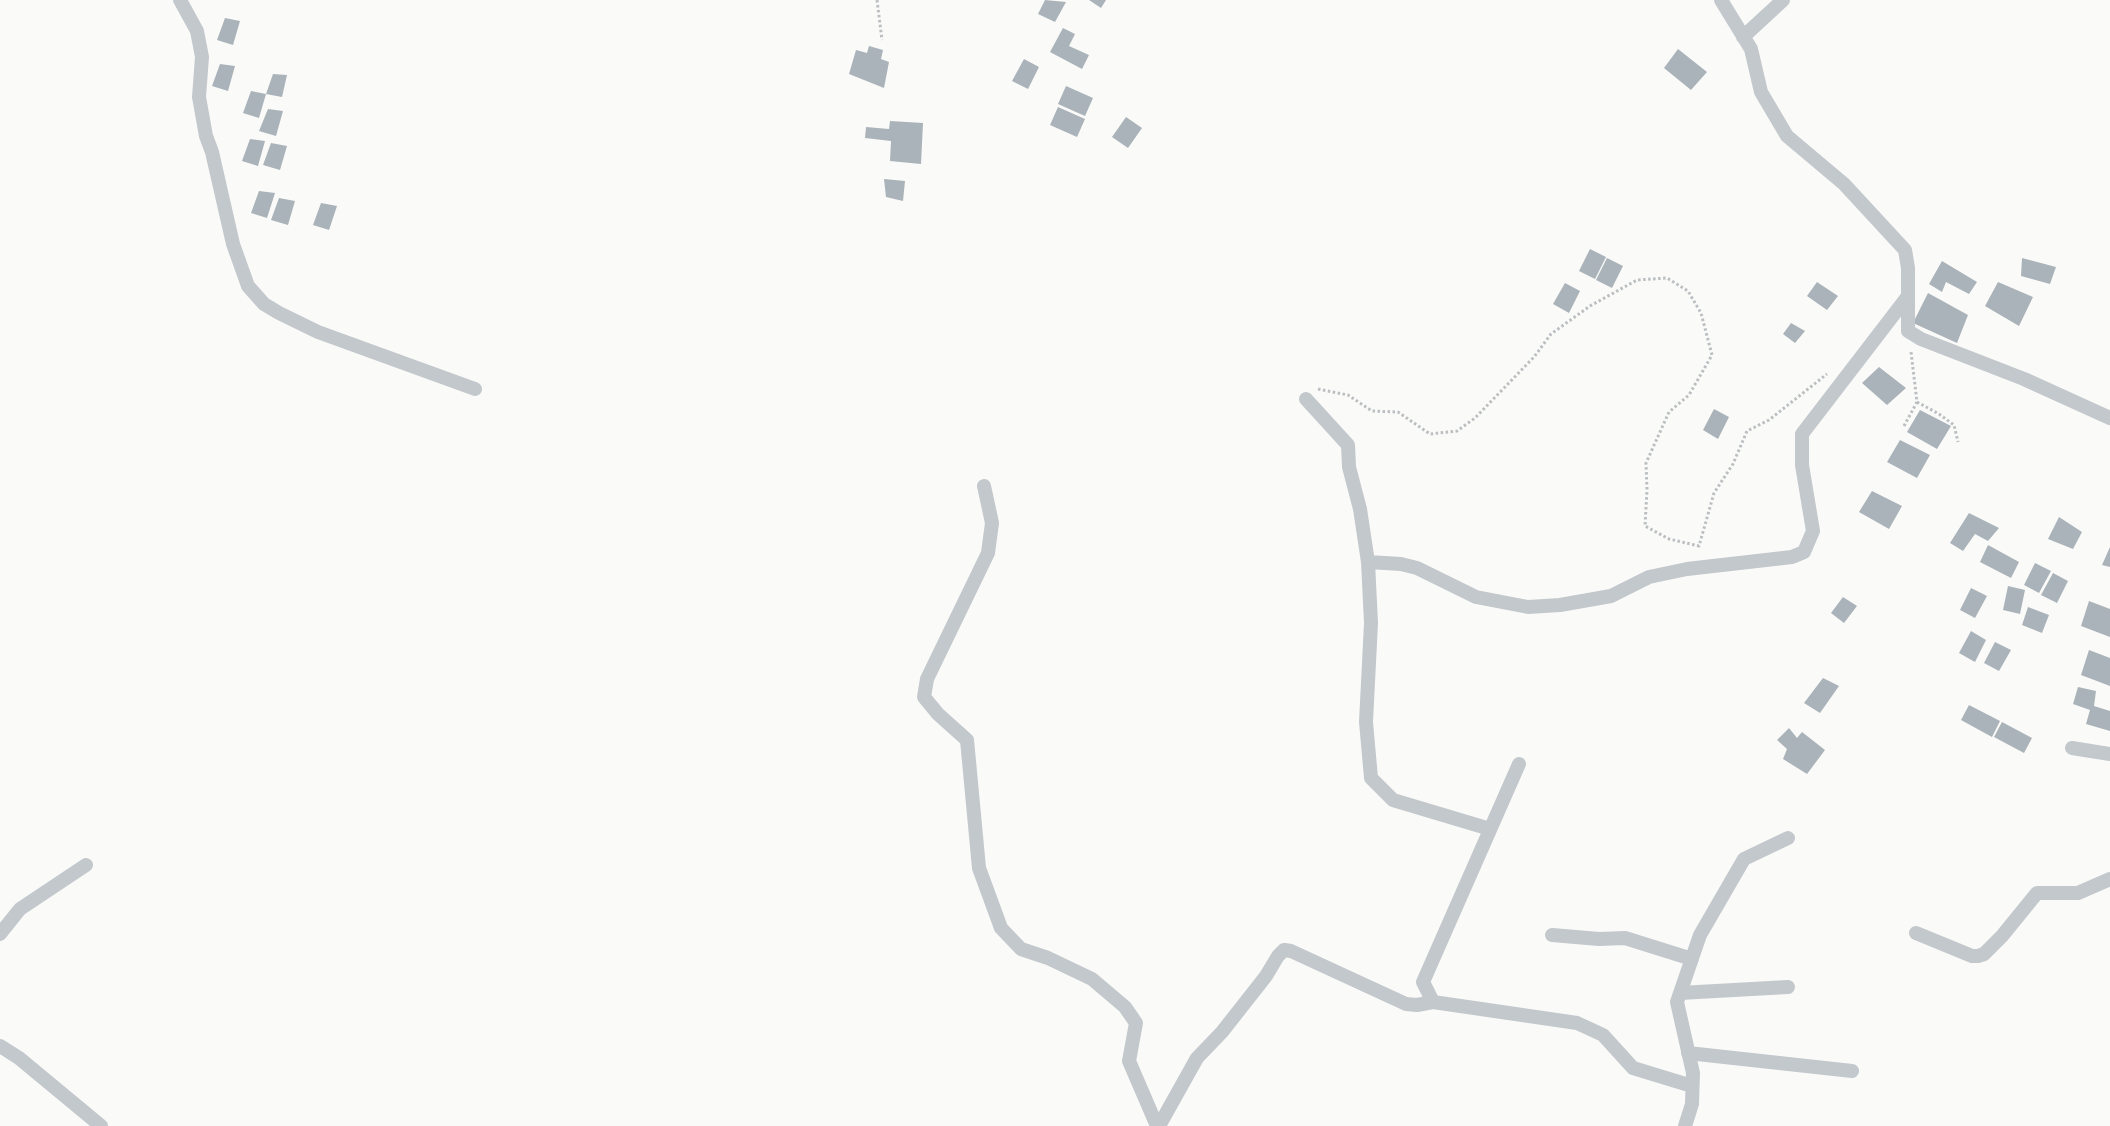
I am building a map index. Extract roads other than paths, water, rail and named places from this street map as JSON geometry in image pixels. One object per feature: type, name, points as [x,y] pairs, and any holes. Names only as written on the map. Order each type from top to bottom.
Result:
[{"type":"street","points":[[180,0],[196,31],[202,57],[199,97],[206,136],[212,152],[233,244],[248,286],[264,304],[279,314],[318,332],[475,389]]},
{"type":"street","points":[[1721,0],[1751,49],[1761,92],[1787,136],[1844,184],[1905,250],[1908,268],[1908,331],[1921,339],[2024,379],[2110,418]]},
{"type":"street","points":[[1743,37],[1783,0]]},
{"type":"street","points":[[1368,562],[1401,564],[1417,568],[1476,597],[1528,607],[1560,605],[1611,596],[1649,578],[1687,569],[1792,556],[1804,552],[1813,531],[1802,465],[1802,434],[1908,296]]},
{"type":"street","points":[[1306,399],[1348,444],[1349,467],[1360,509],[1368,562],[1371,623],[1366,722],[1371,778],[1392,800],[1490,829]]},
{"type":"street","points":[[984,486],[992,523],[988,553],[927,679],[924,697],[938,714],[967,740],[979,868],[1001,928],[1021,949],[1048,958],[1092,979],[1125,1007],[1136,1023],[1129,1061],[1158,1126]]},
{"type":"street","points":[[2072,748],[2110,754]]},
{"type":"street","points":[[1433,1002],[1423,982],[1519,764]]},
{"type":"street","points":[[1685,1126],[1692,1104],[1692,1073],[1678,1002],[1700,935],[1744,859],[1788,838]]},
{"type":"street","points":[[0,934],[20,909],[86,865]]},
{"type":"street","points":[[1916,933],[1972,956],[1978,956],[1984,954],[2002,936],[2037,893],[2078,893],[2110,879]]},
{"type":"street","points":[[1552,935],[1625,938],[1692,959]]},
{"type":"street","points":[[1158,1126],[1196,1058],[1222,1032],[1284,950],[1291,951],[1406,1004],[1417,1005],[1433,1002],[1577,1023],[1603,1035],[1633,1068],[1692,1086]]},
{"type":"street","points":[[1680,993],[1788,988]]},
{"type":"street","points":[[0,1046],[19,1058],[101,1126]]},
{"type":"street","points":[[1688,1053],[1852,1072]]}]
